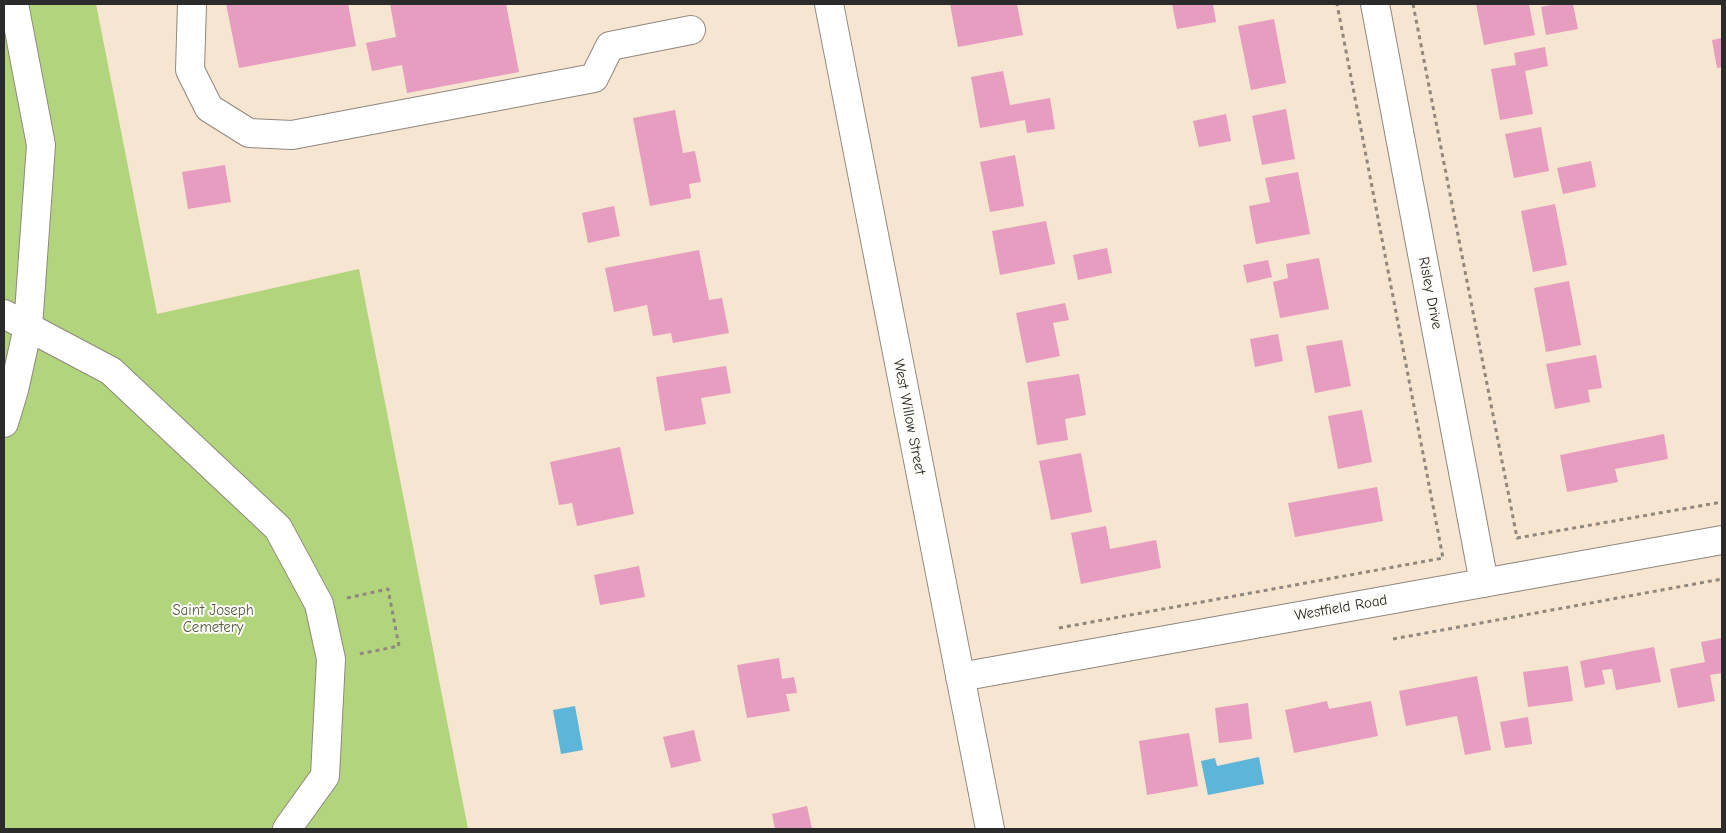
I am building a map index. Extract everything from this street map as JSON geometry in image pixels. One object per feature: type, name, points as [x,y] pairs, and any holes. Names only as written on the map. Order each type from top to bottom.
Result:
[{"type":"street","points":[[4,423],[14,390],[28,327],[41,145],[14,4]]},
{"type":"street","points":[[192,4],[190,70],[209,108],[249,133],[292,135],[594,78],[610,46],[691,30]]},
{"type":"street","name":"West Willow Street","points":[[829,4],[990,829]]},
{"type":"street","name":"Risley Drive","points":[[1375,4],[1484,583]]},
{"type":"street","points":[[4,314],[111,371],[278,528],[319,604],[331,659],[325,776],[287,829]]},
{"type":"street","name":"Westfield Road","points":[[960,677],[1722,540]]},
{"type":"path","points":[[1057,628],[1443,558],[1337,4]]},
{"type":"path","points":[[1413,4],[1518,538],[1722,502]]},
{"type":"path","points":[[1392,639],[1722,579]]},
{"type":"path","points":[[319,604],[388,589],[399,646],[331,659]]},
{"type":"green space","name":"Saint Joseph Cemetery","points":[[4,4],[96,4],[157,314],[359,269],[468,829],[4,829]]},
{"type":"water","points":[[575,706],[583,750],[561,754],[553,710]]},
{"type":"water","points":[[1259,757],[1264,784],[1208,795],[1201,761],[1215,758],[1217,766]]},
{"type":"building","points":[[226,4],[348,4],[356,46],[239,68]]},
{"type":"building","points":[[390,4],[506,4],[519,72],[407,93],[402,65],[372,71],[366,43],[396,37]]},
{"type":"building","points":[[950,4],[1017,4],[1023,35],[958,47]]},
{"type":"building","points":[[1172,4],[1213,4],[1216,22],[1177,29]]},
{"type":"building","points":[[1476,4],[1529,4],[1535,35],[1484,45]]},
{"type":"building","points":[[1556,4],[1573,4],[1578,29],[1546,35],[1541,7]]},
{"type":"building","points":[[1274,19],[1286,83],[1251,90],[1238,26]]},
{"type":"building","points":[[1722,38],[1722,67],[1717,68],[1712,40]]},
{"type":"building","points":[[1545,47],[1548,66],[1525,71],[1533,114],[1500,120],[1491,69],[1516,65],[1514,53]]},
{"type":"building","points":[[1003,71],[1010,105],[1050,98],[1055,129],[1027,133],[1025,120],[980,128],[971,77]]},
{"type":"building","points":[[1286,109],[1295,159],[1262,165],[1252,116]]},
{"type":"building","points":[[675,110],[683,153],[695,151],[701,182],[689,184],[691,198],[650,206],[633,118]]},
{"type":"building","points":[[1226,114],[1231,141],[1199,147],[1193,121]]},
{"type":"building","points":[[1541,127],[1549,171],[1514,178],[1505,134]]},
{"type":"building","points":[[1015,155],[1024,206],[990,212],[980,162]]},
{"type":"building","points":[[1591,161],[1596,187],[1563,194],[1557,168]]},
{"type":"building","points":[[225,165],[231,202],[188,209],[182,172]]},
{"type":"building","points":[[1298,172],[1310,234],[1256,244],[1249,206],[1270,202],[1265,178]]},
{"type":"building","points":[[1555,204],[1567,265],[1533,272],[1521,211]]},
{"type":"building","points":[[614,206],[620,236],[588,243],[582,213]]},
{"type":"building","points":[[1046,221],[1055,264],[1000,275],[992,231]]},
{"type":"building","points":[[1107,248],[1112,273],[1078,280],[1073,255]]},
{"type":"building","points":[[699,250],[709,300],[722,298],[729,333],[673,343],[671,333],[653,336],[647,305],[614,312],[605,268]]},
{"type":"building","points":[[1319,258],[1329,309],[1280,318],[1273,282],[1288,278],[1286,264]]},
{"type":"building","points":[[1268,260],[1272,277],[1247,283],[1243,265]]},
{"type":"building","points":[[1569,281],[1581,345],[1546,352],[1534,288]]},
{"type":"building","points":[[1065,303],[1069,320],[1053,323],[1060,356],[1026,363],[1016,313]]},
{"type":"building","points":[[1278,334],[1283,361],[1255,367],[1250,339]]},
{"type":"building","points":[[1342,340],[1351,386],[1315,393],[1306,346]]},
{"type":"building","points":[[1596,355],[1602,388],[1588,390],[1590,402],[1555,409],[1546,364]]},
{"type":"building","points":[[726,366],[731,393],[701,398],[706,424],[665,431],[656,377]]},
{"type":"building","points":[[1079,374],[1086,415],[1065,419],[1068,440],[1037,445],[1027,382]]},
{"type":"building","points":[[1362,410],[1372,462],[1338,469],[1328,416]]},
{"type":"building","points":[[1664,434],[1668,459],[1615,469],[1618,482],[1567,492],[1560,455]]},
{"type":"building","points":[[620,447],[634,514],[577,526],[572,503],[559,505],[550,462]]},
{"type":"building","points":[[1081,453],[1092,512],[1051,520],[1039,461]]},
{"type":"building","points":[[1377,487],[1383,521],[1295,537],[1288,503]]},
{"type":"building","points":[[1106,526],[1110,549],[1156,540],[1161,568],[1081,584],[1071,533]]},
{"type":"building","points":[[639,566],[645,597],[600,605],[594,575]]},
{"type":"building","points":[[1722,638],[1722,673],[1710,675],[1715,701],[1678,708],[1670,669],[1705,662],[1701,642]]},
{"type":"building","points":[[1654,647],[1661,682],[1616,690],[1612,669],[1602,670],[1605,684],[1585,688],[1580,661]]},
{"type":"building","points":[[779,658],[782,679],[794,677],[797,693],[786,694],[790,711],[747,718],[737,665]]},
{"type":"building","points":[[1568,666],[1573,701],[1528,707],[1523,672]]},
{"type":"building","points":[[1477,676],[1491,750],[1465,755],[1457,716],[1406,726],[1399,691]]},
{"type":"building","points":[[1327,701],[1329,709],[1371,701],[1378,736],[1294,753],[1285,710]]},
{"type":"building","points":[[1248,703],[1252,739],[1219,743],[1215,708]]},
{"type":"building","points":[[1528,717],[1532,744],[1505,748],[1500,722]]},
{"type":"building","points":[[694,730],[701,761],[671,768],[663,737]]},
{"type":"building","points":[[1189,733],[1198,786],[1147,795],[1139,741]]},
{"type":"building","points":[[807,806],[812,829],[775,829],[772,814]]}]
